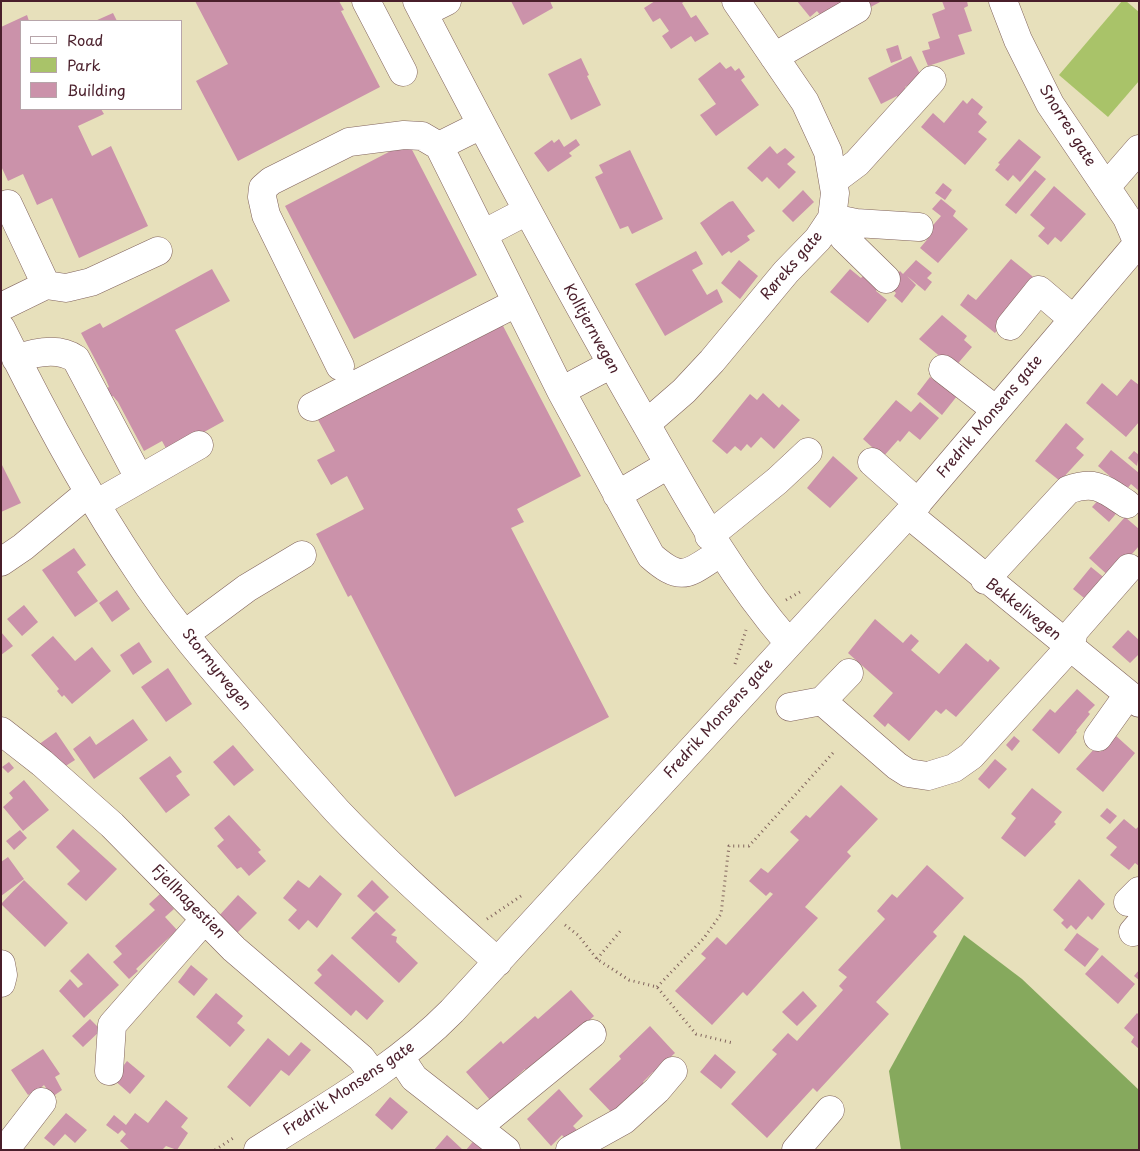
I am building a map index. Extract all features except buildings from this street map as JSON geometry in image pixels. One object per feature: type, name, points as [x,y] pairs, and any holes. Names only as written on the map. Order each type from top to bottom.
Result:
[{"type":"street","points":[[366,1],[403,72]]},
{"type":"street","name":"Røreks gate","points":[[646,424],[684,391],[712,361],[786,272],[818,239],[832,218],[834,193],[828,152],[805,102],[736,1]]},
{"type":"street","name":"Snorres gate","points":[[1003,1],[1018,40],[1050,104],[1127,218],[1138,244]]},
{"type":"street","name":"Kolltjernvegen","points":[[429,5],[480,125],[610,364],[715,544],[761,611],[788,642]]},
{"type":"street","points":[[774,57],[857,9]]},
{"type":"street","points":[[833,181],[858,163],[932,80]]},
{"type":"street","points":[[439,146],[480,125]]},
{"type":"street","points":[[340,366],[266,214],[262,197],[263,188],[271,181],[350,142],[404,135],[422,136],[439,146],[516,303],[651,556],[666,568],[678,574],[691,571],[715,544],[808,452]]},
{"type":"street","points":[[1106,187],[1139,149]]},
{"type":"street","points":[[8,204],[46,285]]},
{"type":"street","points":[[483,234],[527,211]]},
{"type":"street","points":[[832,218],[856,223],[919,227]]},
{"type":"street","points":[[832,218],[844,238],[886,279]]},
{"type":"street","name":"Fredrik Monsens gate","points":[[249,1142],[374,1075],[400,1057],[430,1032],[498,962],[788,642],[913,508],[1138,244]]},
{"type":"street","points":[[1,307],[46,285],[66,288],[91,282],[158,251]]},
{"type":"street","points":[[1010,326],[1039,290],[1073,319]]},
{"type":"street","points":[[312,407],[516,303]]},
{"type":"street","name":"Stormyrvegen","points":[[1,328],[45,417],[92,499],[138,571],[185,634],[223,681],[339,812],[498,962]]},
{"type":"street","points":[[16,358],[32,353],[60,352],[76,359],[139,478]]},
{"type":"street","points":[[562,391],[610,364]]},
{"type":"street","points":[[944,369],[996,410]]},
{"type":"street","points":[[1,562],[92,499],[139,478],[198,446]]},
{"type":"street","name":"Bekkelivegen","points":[[872,462],[913,508],[985,580],[1133,699]]},
{"type":"street","points":[[617,495],[668,465]]},
{"type":"street","points":[[985,580],[1068,490],[1084,484],[1100,487],[1127,504]]},
{"type":"street","points":[[185,634],[247,588],[302,555]]},
{"type":"street","points":[[822,701],[902,770],[916,776],[941,774],[954,768],[971,756],[1070,647],[1074,631],[1129,568]]},
{"type":"street","points":[[790,707],[822,701],[849,673]]},
{"type":"street","points":[[1098,737],[1133,699]]},
{"type":"street","name":"Fjellhagestien","points":[[1,732],[42,763],[112,825],[234,949],[361,1058],[374,1075]]},
{"type":"street","points":[[109,1071],[112,1025],[205,919]]},
{"type":"street","points":[[1,964],[4,975],[1,983]]},
{"type":"street","points":[[478,1127],[592,1034]]},
{"type":"street","points":[[400,1057],[414,1078],[506,1150]]},
{"type":"street","points":[[570,1150],[624,1120],[657,1090],[673,1071]]},
{"type":"street","points":[[5,1150],[42,1102]]},
{"type":"street","points":[[796,1150],[830,1110]]},
{"type":"path","points":[[734,667],[745,631],[761,611],[799,593],[805,588]]},
{"type":"path","points":[[657,987],[704,938],[722,914],[729,846],[749,846],[833,753]]},
{"type":"path","points":[[467,934],[527,892]]},
{"type":"path","points":[[536,919],[568,925],[597,959],[629,980],[657,987],[696,1034],[733,1043]]},
{"type":"path","points":[[597,959],[622,929]]},
{"type":"path","points":[[215,1150],[249,1142]]},
{"type":"green space","points":[[1122,1],[1126,1],[1139,12],[1139,81],[1108,117],[1059,75]]},
{"type":"green space","points":[[964,935],[1022,979],[1139,1090],[1139,1150],[901,1150],[889,1071]]}]
